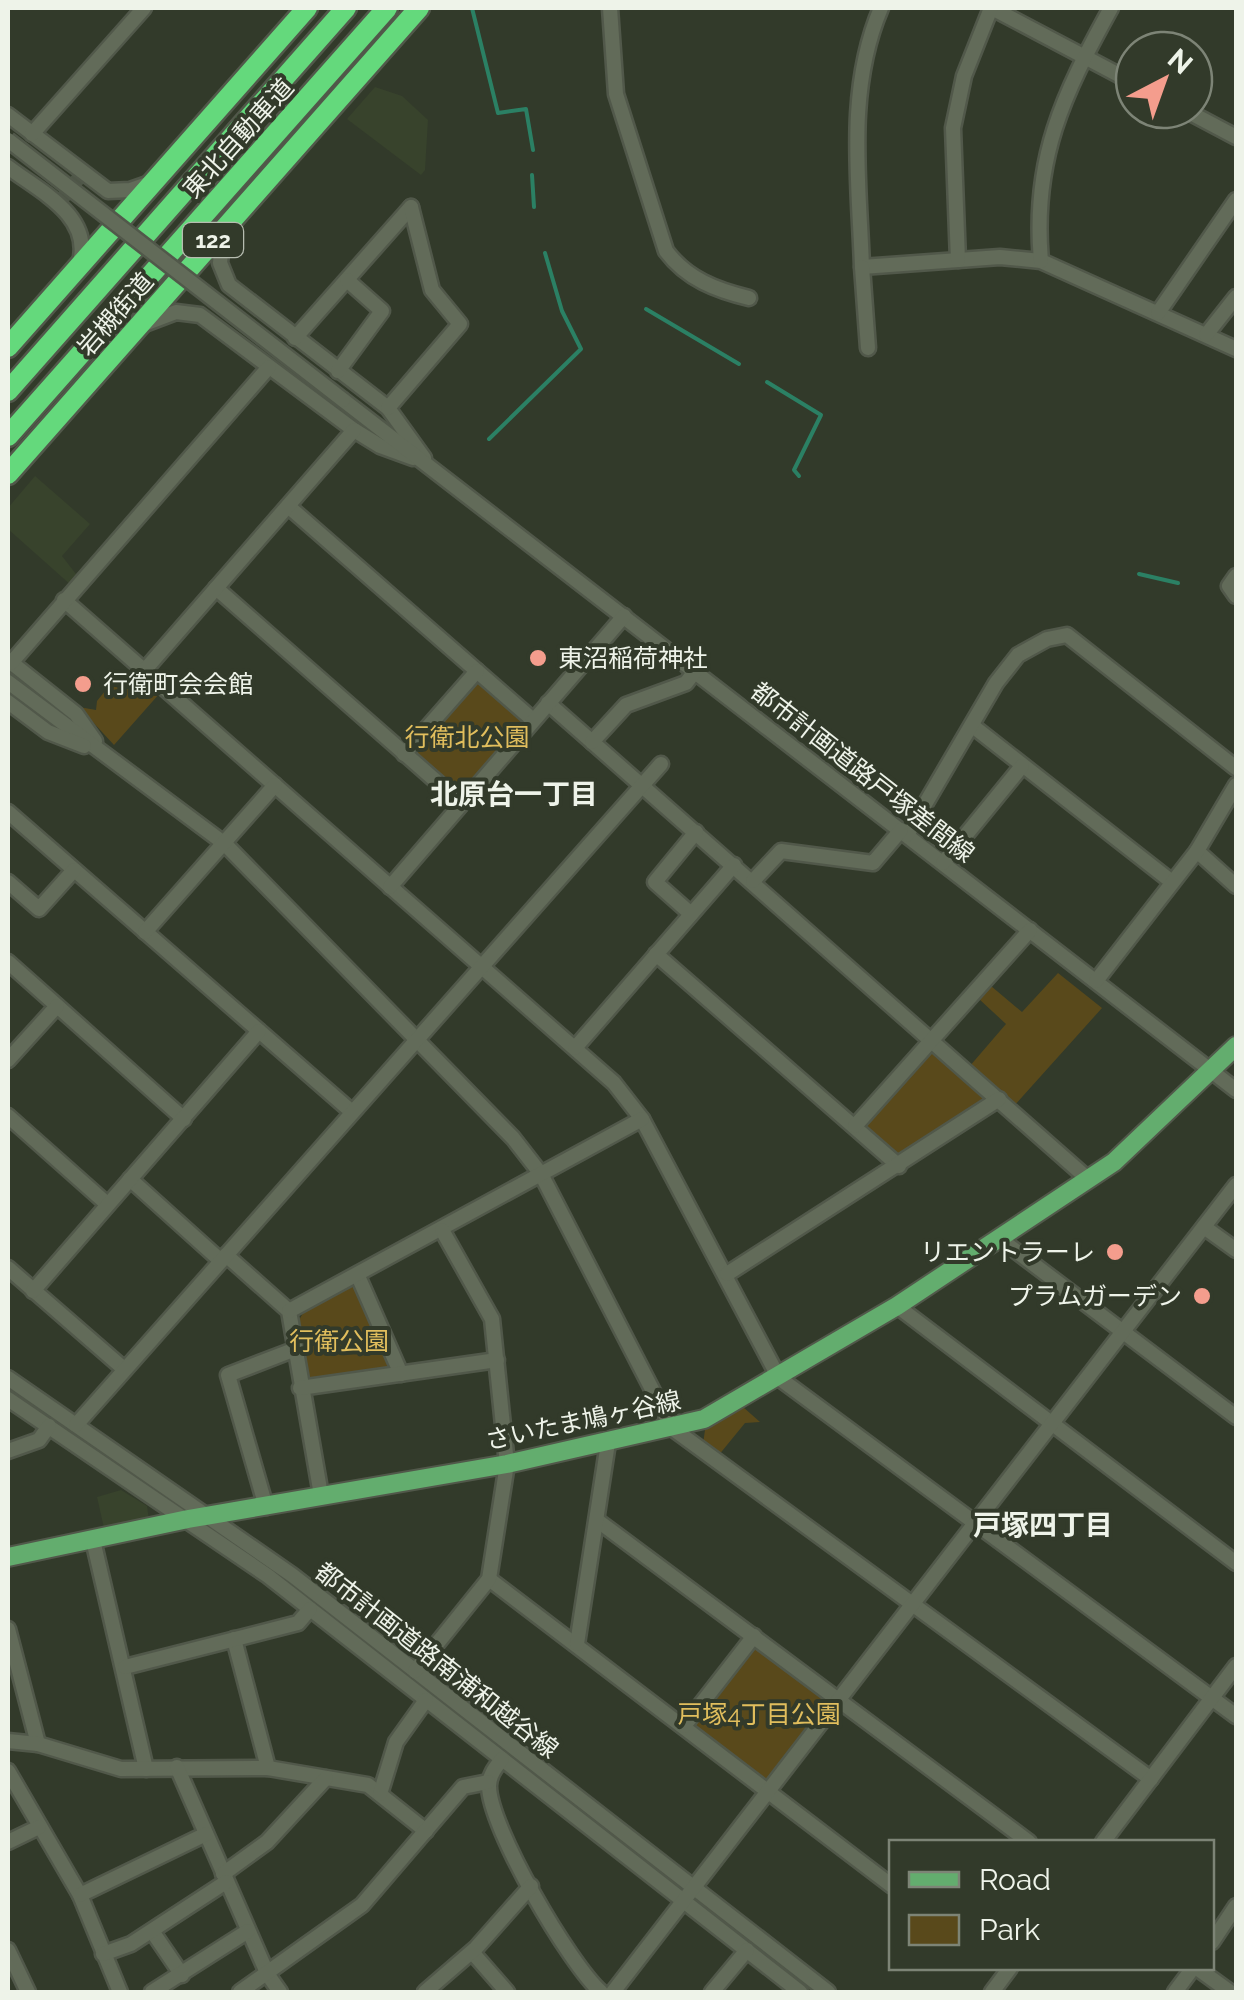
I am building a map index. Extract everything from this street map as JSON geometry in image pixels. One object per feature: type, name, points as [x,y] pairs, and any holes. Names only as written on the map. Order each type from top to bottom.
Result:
[{"type":"highway","points":[[8,347],[307,8]]},
{"type":"highway","name":"東北自動車道","points":[[8,391],[346,8]]},
{"type":"highway","name":"東北自動車道","points":[[8,436],[387,8]]},
{"type":"highway","name":"岩槻街道","points":[[8,474],[419,8]]},
{"type":"main road","name":"さいたま鳩ヶ谷線","points":[[8,1557],[188,1519],[507,1464],[704,1419],[897,1306],[1088,1179],[1142,1140],[1236,1046]]},
{"type":"street","points":[[32,134],[144,8]]},
{"type":"street","points":[[610,8],[616,94],[666,251],[678,268],[701,282],[749,298]]},
{"type":"street","points":[[868,348],[856,122],[863,71],[880,8]]},
{"type":"street","points":[[958,260],[953,128],[961,86],[992,8],[1114,72]]},
{"type":"street","points":[[1041,262],[1039,186],[1047,148],[1059,108],[1110,8]]},
{"type":"street","points":[[8,115],[108,191],[130,190],[156,179]]},
{"type":"street","name":"都市計画道路戸塚差間線","points":[[8,140],[1236,1090]]},
{"type":"street","points":[[8,167],[72,216],[82,238],[79,268]]},
{"type":"street","points":[[1158,313],[1236,200]]},
{"type":"street","points":[[295,338],[411,207],[432,290],[460,324],[388,408]]},
{"type":"street","points":[[225,226],[220,263],[229,286],[388,408],[427,464]]},
{"type":"street","points":[[862,267],[1000,257],[1041,262],[1236,350]]},
{"type":"street","points":[[338,371],[382,310],[347,280]]},
{"type":"street","points":[[1206,335],[1236,297]]},
{"type":"street","points":[[133,332],[166,315],[200,315],[354,430],[380,446],[427,464]]},
{"type":"street","points":[[105,754],[76,714],[9,662],[269,366]]},
{"type":"street","points":[[144,670],[354,430]]},
{"type":"street","points":[[288,506],[533,720]]},
{"type":"street","points":[[1236,576],[1230,586],[1236,596]]},
{"type":"street","points":[[216,588],[462,803]]},
{"type":"street","points":[[64,600],[614,1084],[642,1119],[779,1378],[1236,1716]]},
{"type":"street","points":[[390,886],[624,616]]},
{"type":"street","points":[[753,881],[781,851],[873,863],[904,832],[974,726],[996,683],[1018,655],[1046,639],[1068,635],[1236,768]]},
{"type":"street","points":[[592,742],[626,705],[686,683],[696,670]]},
{"type":"street","points":[[404,754],[477,671]]},
{"type":"street","points":[[8,682],[224,844],[513,1138],[540,1174],[672,1428],[1151,1780]]},
{"type":"street","points":[[8,702],[48,732],[105,754]]},
{"type":"street","points":[[548,703],[1088,1179]]},
{"type":"street","points":[[974,726],[1172,882]]},
{"type":"street","points":[[76,1425],[661,764]]},
{"type":"street","points":[[943,862],[1022,766]]},
{"type":"street","points":[[145,932],[275,785]]},
{"type":"street","points":[[1096,981],[1197,852],[1236,785]]},
{"type":"street","points":[[8,833],[13,816],[352,1112]]},
{"type":"street","points":[[691,914],[654,882],[696,832]]},
{"type":"street","points":[[1197,852],[1236,886]]},
{"type":"street","points":[[575,1048],[734,865]]},
{"type":"street","points":[[8,882],[39,909],[74,870]]},
{"type":"street","points":[[854,1126],[1030,930]]},
{"type":"street","points":[[656,954],[899,1166]]},
{"type":"street","points":[[8,962],[184,1119]]},
{"type":"street","points":[[8,1060],[56,1006]]},
{"type":"street","points":[[33,1290],[260,1031]]},
{"type":"street","points":[[727,1274],[999,1099]]},
{"type":"street","points":[[8,1116],[108,1204]]},
{"type":"street","points":[[289,1311],[642,1119]]},
{"type":"street","points":[[130,1178],[289,1311],[321,1495]]},
{"type":"street","points":[[613,1992],[1236,1186]]},
{"type":"street","points":[[1204,1226],[1236,1250]]},
{"type":"street","points":[[415,1671],[489,1579],[507,1464],[492,1319],[442,1230]]},
{"type":"street","points":[[1000,1238],[1236,1418]]},
{"type":"street","points":[[8,1268],[124,1369]]},
{"type":"street","points":[[358,1276],[401,1374]]},
{"type":"street","points":[[897,1306],[1236,1563]]},
{"type":"street","points":[[266,1507],[228,1375],[293,1350]]},
{"type":"street","points":[[300,1388],[496,1360]]},
{"type":"street","name":"都市計画道路南浦和越谷線","points":[[8,1378],[212,1517],[828,1992]]},
{"type":"street","name":"都市計画道路南浦和越谷線","points":[[8,1399],[188,1519],[310,1609],[800,1992]]},
{"type":"street","points":[[8,1451],[39,1440],[49,1426]]},
{"type":"street","points":[[576,1644],[608,1442]]},
{"type":"street","points":[[598,1521],[1026,1840]]},
{"type":"street","points":[[93,1540],[146,1769]]},
{"type":"street","points":[[489,1579],[889,1884]]},
{"type":"street","points":[[125,1667],[298,1623],[310,1609]]},
{"type":"street","points":[[8,1630],[38,1744]]},
{"type":"street","points":[[684,1726],[754,1636]]},
{"type":"street","points":[[234,1639],[268,1768]]},
{"type":"street","points":[[1105,1840],[1236,1666]]},
{"type":"street","points":[[380,1794],[396,1742],[426,1700]]},
{"type":"street","points":[[8,1741],[38,1744],[106,1766],[268,1768],[368,1785],[426,1831]]},
{"type":"street","points":[[240,1992],[362,1905],[463,1787],[488,1782],[502,1759]]},
{"type":"street","points":[[176,1766],[268,1975],[280,1992]]},
{"type":"street","points":[[8,1771],[80,1896],[120,1992]]},
{"type":"street","points":[[103,1954],[152,1931],[224,1878],[267,1842],[326,1778]]},
{"type":"street","points":[[488,1782],[556,1936],[601,1992]]},
{"type":"street","points":[[8,1842],[38,1827]]},
{"type":"street","points":[[80,1896],[206,1834]]},
{"type":"street","points":[[425,1992],[472,1952],[531,1886]]},
{"type":"street","points":[[1214,1939],[1236,1906]]},
{"type":"street","points":[[152,1931],[182,1975]]},
{"type":"street","points":[[152,1992],[248,1931]]},
{"type":"street","points":[[8,1950],[28,1992]]},
{"type":"street","points":[[712,1992],[747,1950]]},
{"type":"street","points":[[472,1952],[507,1992]]},
{"type":"street","points":[[992,1992],[1004,1970]]},
{"type":"street","points":[[1175,1992],[1193,1970]]},
{"type":"street","points":[[1198,1970],[1230,1992]]},
{"type":"shaded area","points":[[375,87],[402,96],[428,120],[425,170],[421,175],[347,119]]},
{"type":"shaded area","points":[[35,476],[90,524],[62,556],[79,578],[72,586],[8,529],[8,508]]},
{"type":"shaded area","points":[[121,1490],[147,1506],[149,1520],[104,1528],[97,1497]]},
{"type":"green space","points":[[139,675],[160,693],[114,745],[79,707],[96,710],[97,701],[109,686],[128,689]]},
{"type":"green space","name":"行衛北公園","points":[[479,680],[520,717],[521,728],[468,790],[457,792],[412,753],[470,681]]},
{"type":"green space","points":[[1058,973],[1102,1008],[1014,1106],[969,1067],[1006,1024],[979,999],[991,986],[1022,1012]]},
{"type":"green space","points":[[927,1051],[935,1052],[986,1095],[982,1105],[906,1155],[895,1154],[865,1128],[865,1123]]},
{"type":"green space","name":"行衛公園","points":[[354,1284],[362,1288],[394,1366],[389,1372],[314,1385],[304,1377],[298,1337],[301,1316],[318,1302]]},
{"type":"green space","points":[[743,1407],[760,1422],[745,1423],[718,1456],[703,1444],[705,1430]]},
{"type":"green space","name":"戸塚4丁目公園","points":[[759,1644],[826,1695],[826,1707],[770,1778],[759,1778],[692,1727],[753,1645]]},
{"type":"waterway","points":[[472,8],[498,113],[526,109],[533,150]]},
{"type":"waterway","points":[[532,175],[534,207]]},
{"type":"waterway","points":[[489,439],[581,349],[562,311],[545,253]]},
{"type":"waterway","points":[[646,309],[739,364]]},
{"type":"waterway","points":[[767,382],[821,415],[794,470],[799,476]]},
{"type":"waterway","points":[[1139,574],[1178,583]]},
{"type":"tunnel","points":[[57,205],[82,174]]},
{"type":"place","name":"東沼稲荷神社","points":[[538,658]]},
{"type":"place","name":"行衛町会会館","points":[[83,684]]},
{"type":"place","name":"リエントラーレ","points":[[1115,1252]]},
{"type":"place","name":"プラムガーデン","points":[[1202,1296]]},
{"type":"district","name":"北原台一丁目","points":[[514,794]]},
{"type":"district","name":"戸塚四丁目","points":[[1043,1525]]}]
